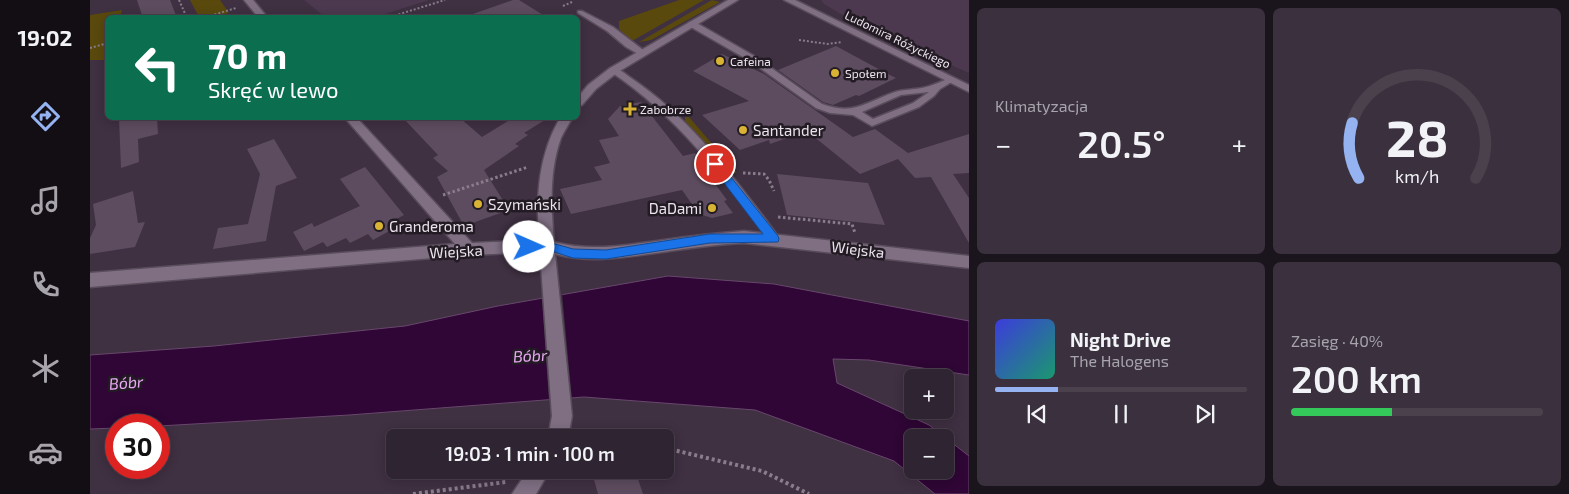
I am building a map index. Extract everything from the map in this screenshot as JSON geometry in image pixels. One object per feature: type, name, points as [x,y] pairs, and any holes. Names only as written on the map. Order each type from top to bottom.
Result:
[{"type":"street","points":[[580,101],[592,87],[614,70],[734,0]]},
{"type":"street","name":"Ludomira Różyckiego","points":[[788,0],[969,89]]},
{"type":"street","points":[[250,2],[261,15]]},
{"type":"street","points":[[353,120],[468,249]]},
{"type":"street","points":[[564,428],[548,246],[546,183],[553,141],[565,120]]},
{"type":"street","name":"Wiejska","points":[[90,280],[468,249],[548,246],[573,253],[606,254],[710,239],[744,237],[969,262]]},
{"type":"lane","points":[[580,12],[610,29],[620,40],[643,53]]},
{"type":"lane","points":[[692,24],[760,64],[819,106],[830,110],[855,112],[899,93],[937,87],[950,80]]},
{"type":"lane","points":[[614,70],[664,108],[726,176],[774,239]]},
{"type":"lane","points":[[855,112],[872,123],[919,103],[932,95],[937,87]]},
{"type":"path","points":[[179,0],[186,15]]},
{"type":"path","points":[[397,15],[445,0]]},
{"type":"path","points":[[212,15],[250,2]]},
{"type":"path","points":[[799,40],[831,43]]},
{"type":"path","points":[[90,48],[105,44]]},
{"type":"path","points":[[424,202],[528,167]]},
{"type":"path","points":[[726,176],[754,172],[764,173],[769,177],[774,191]]},
{"type":"path","points":[[760,220],[783,217],[852,224]]},
{"type":"path","points":[[674,450],[762,471],[809,494]]},
{"type":"path","points":[[413,494],[496,482],[532,482]]},
{"type":"shaded area","points":[[190,0],[220,0],[229,13],[222,15],[198,15]]},
{"type":"shaded area","points":[[304,0],[429,0],[382,15],[323,15]]},
{"type":"shaded area","points":[[679,0],[704,0],[632,41],[619,29],[619,21]]},
{"type":"shaded area","points":[[712,0],[720,2],[651,40],[639,42]]},
{"type":"shaded area","points":[[821,0],[969,0],[969,73],[854,22],[824,4]]},
{"type":"shaded area","points":[[122,10],[121,15],[105,15],[105,60],[90,60],[90,15]]},
{"type":"shaded area","points":[[685,117],[689,117],[737,173],[730,173],[685,121]]},
{"type":"water","name":"Bóbr","points":[[668,276],[774,284],[969,321],[969,375],[954,373],[954,369],[929,369],[869,360],[833,359],[837,383],[904,414],[904,419],[916,419],[934,429],[904,429],[904,469],[894,461],[755,410],[584,397],[349,415],[170,425],[170,414],[105,414],[105,428],[90,429],[90,355],[214,346],[405,326],[498,306]]},
{"type":"water","points":[[954,444],[969,456],[969,494],[935,494],[916,479],[954,479]]},
{"type":"pier","points":[[562,293],[572,400],[549,402],[542,296]]},
{"type":"building","points":[[137,0],[170,0],[176,15],[142,15]]},
{"type":"building","points":[[513,0],[519,0],[543,15],[470,15]]},
{"type":"building","points":[[836,46],[896,78],[859,96],[856,95],[833,105],[823,102],[778,70]]},
{"type":"building","points":[[722,54],[764,74],[853,137],[875,129],[908,153],[969,134],[969,173],[953,174],[969,198],[969,243],[931,177],[915,178],[898,159],[860,174],[807,131],[770,144],[769,140],[740,150],[702,115],[749,101],[693,71]]},
{"type":"building","points":[[641,102],[683,156],[695,153],[705,167],[711,167],[721,180],[713,181],[727,200],[724,201],[733,213],[712,218],[699,214],[682,190],[571,214],[560,189],[602,180],[594,167],[610,163],[599,140],[619,136],[608,119],[620,106]]},
{"type":"building","points":[[119,120],[157,120],[158,134],[138,139],[139,162],[121,168]]},
{"type":"building","points":[[405,120],[462,120],[482,137],[510,120],[545,120],[524,133],[528,135],[515,144],[519,146],[484,170],[509,210],[464,226],[437,177],[448,171],[433,158],[438,155]]},
{"type":"building","points":[[274,139],[297,178],[276,186],[266,241],[213,249],[218,228],[248,224],[260,174],[247,149]]},
{"type":"building","points":[[365,167],[404,215],[389,223],[393,229],[373,240],[368,234],[350,243],[346,238],[327,247],[323,242],[304,251],[293,232],[312,223],[314,227],[360,206],[340,179]]},
{"type":"building","points":[[777,174],[868,183],[885,225],[787,215]]},
{"type":"building","points":[[133,191],[138,223],[145,222],[135,247],[90,254],[90,238],[96,225],[93,204]]},
{"type":"building","points":[[594,479],[638,479],[643,494],[598,494]]},
{"type":"place","name":"Cafeina","points":[[720,61]]},
{"type":"place","name":"Społem","points":[[835,73]]},
{"type":"place","name":"Zabobrze","points":[[630,109]]},
{"type":"place","name":"Santander","points":[[743,130]]},
{"type":"place","name":"Szymański","points":[[478,204]]},
{"type":"place","name":"DaDami","points":[[712,208]]},
{"type":"place","name":"Granderoma","points":[[379,226]]},
{"type":"route","points":[[529,247],[548,246],[573,253],[606,254],[710,239],[744,237],[774,239],[715,164]]}]
